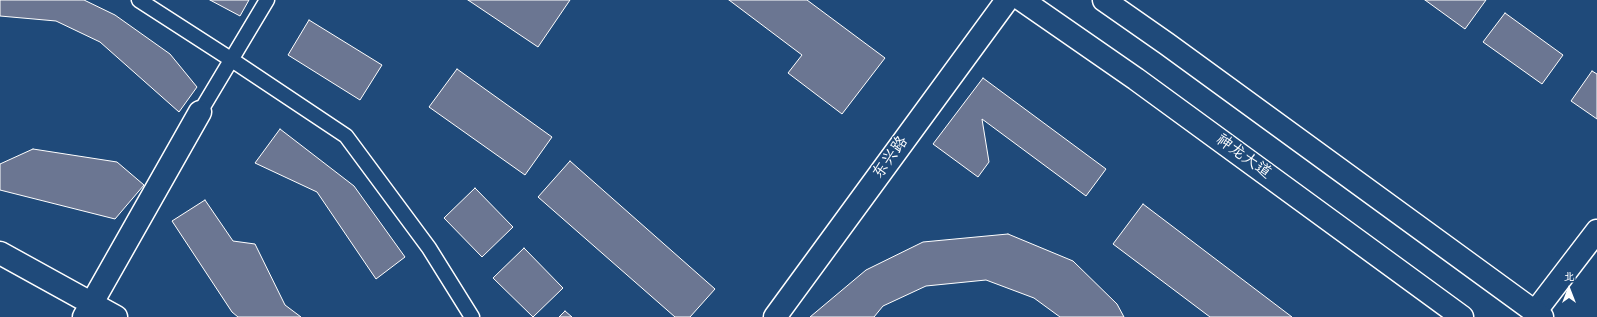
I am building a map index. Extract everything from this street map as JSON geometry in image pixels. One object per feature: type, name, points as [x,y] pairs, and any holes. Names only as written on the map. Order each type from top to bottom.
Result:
[{"type":"main road","name":"东兴路","points":[[775,317],[1007,0]]},
{"type":"main road","name":"神龙大道","points":[[1022,0],[1136,79],[1462,317]]},
{"type":"main road","points":[[1104,0],[1167,44],[1538,315],[1597,231]]},
{"type":"main road","points":[[88,310],[200,112]]},
{"type":"main road","points":[[0,253],[88,310],[116,317]]},
{"type":"lane","points":[[139,0],[346,136],[428,248],[472,317]]},
{"type":"lane","points":[[200,112],[267,0]]},
{"type":"building","points":[[0,0],[84,0],[115,15],[170,54],[197,87],[179,112],[100,42],[56,21],[0,16]]},
{"type":"building","points":[[210,0],[249,0],[240,16]]},
{"type":"building","points":[[468,0],[570,0],[538,47]]},
{"type":"building","points":[[729,0],[807,0],[885,58],[842,114],[788,73],[802,55]]},
{"type":"building","points":[[1425,0],[1486,0],[1465,29]]},
{"type":"building","points":[[1505,13],[1563,55],[1542,84],[1483,42]]},
{"type":"building","points":[[309,20],[382,65],[360,100],[288,55]]},
{"type":"building","points":[[457,69],[552,137],[525,175],[429,107]]},
{"type":"building","points":[[1592,71],[1597,74],[1597,119],[1571,101]]},
{"type":"building","points":[[983,78],[1106,169],[1086,196],[982,119],[989,162],[978,177],[933,144]]},
{"type":"building","points":[[280,129],[354,186],[405,257],[376,279],[317,192],[255,163]]},
{"type":"building","points":[[33,149],[117,162],[144,185],[115,219],[0,190],[0,164]]},
{"type":"building","points":[[570,161],[715,289],[690,317],[675,317],[538,197]]},
{"type":"building","points":[[475,188],[513,227],[482,257],[444,218]]},
{"type":"building","points":[[205,200],[233,241],[255,244],[285,305],[301,317],[238,317],[232,312],[172,221]]},
{"type":"building","points":[[1143,204],[1292,317],[1210,317],[1113,244]]},
{"type":"building","points":[[1008,234],[1073,261],[1117,304],[1124,317],[1060,317],[1034,298],[986,280],[926,286],[883,306],[874,317],[810,317],[866,270],[923,242]]},
{"type":"building","points":[[524,248],[563,288],[533,317],[493,278]]},
{"type":"building","points":[[565,311],[572,317],[559,317]]}]
